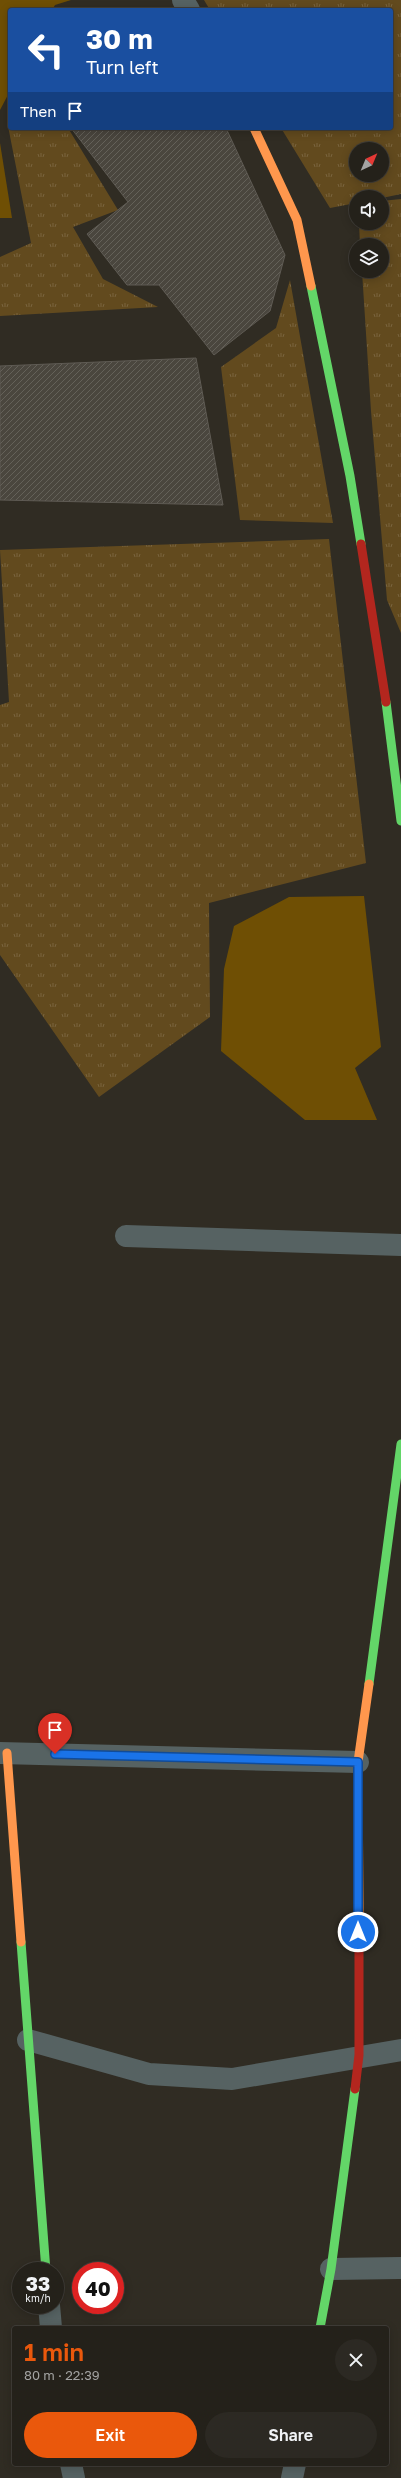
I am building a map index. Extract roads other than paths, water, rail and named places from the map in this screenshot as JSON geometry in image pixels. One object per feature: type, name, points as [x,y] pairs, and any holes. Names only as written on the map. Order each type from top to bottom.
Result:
[{"type":"street","points":[[255,130],[297,220],[350,476],[392,743],[401,821]]},
{"type":"street","points":[[126,1236],[401,1245]]},
{"type":"street","points":[[320,2326],[330,2269],[359,2055],[358,1762],[401,1444]]},
{"type":"street","points":[[45,2262],[4,1753],[358,1762]]},
{"type":"street","points":[[28,2040],[149,2074],[232,2079],[359,2055],[401,2050]]},
{"type":"street","points":[[330,2269],[401,2268]]},
{"type":"street","points":[[50,2314],[51,2326]]},
{"type":"street","points":[[71,2466],[74,2478]]},
{"type":"street","points":[[292,2478],[295,2466]]}]
